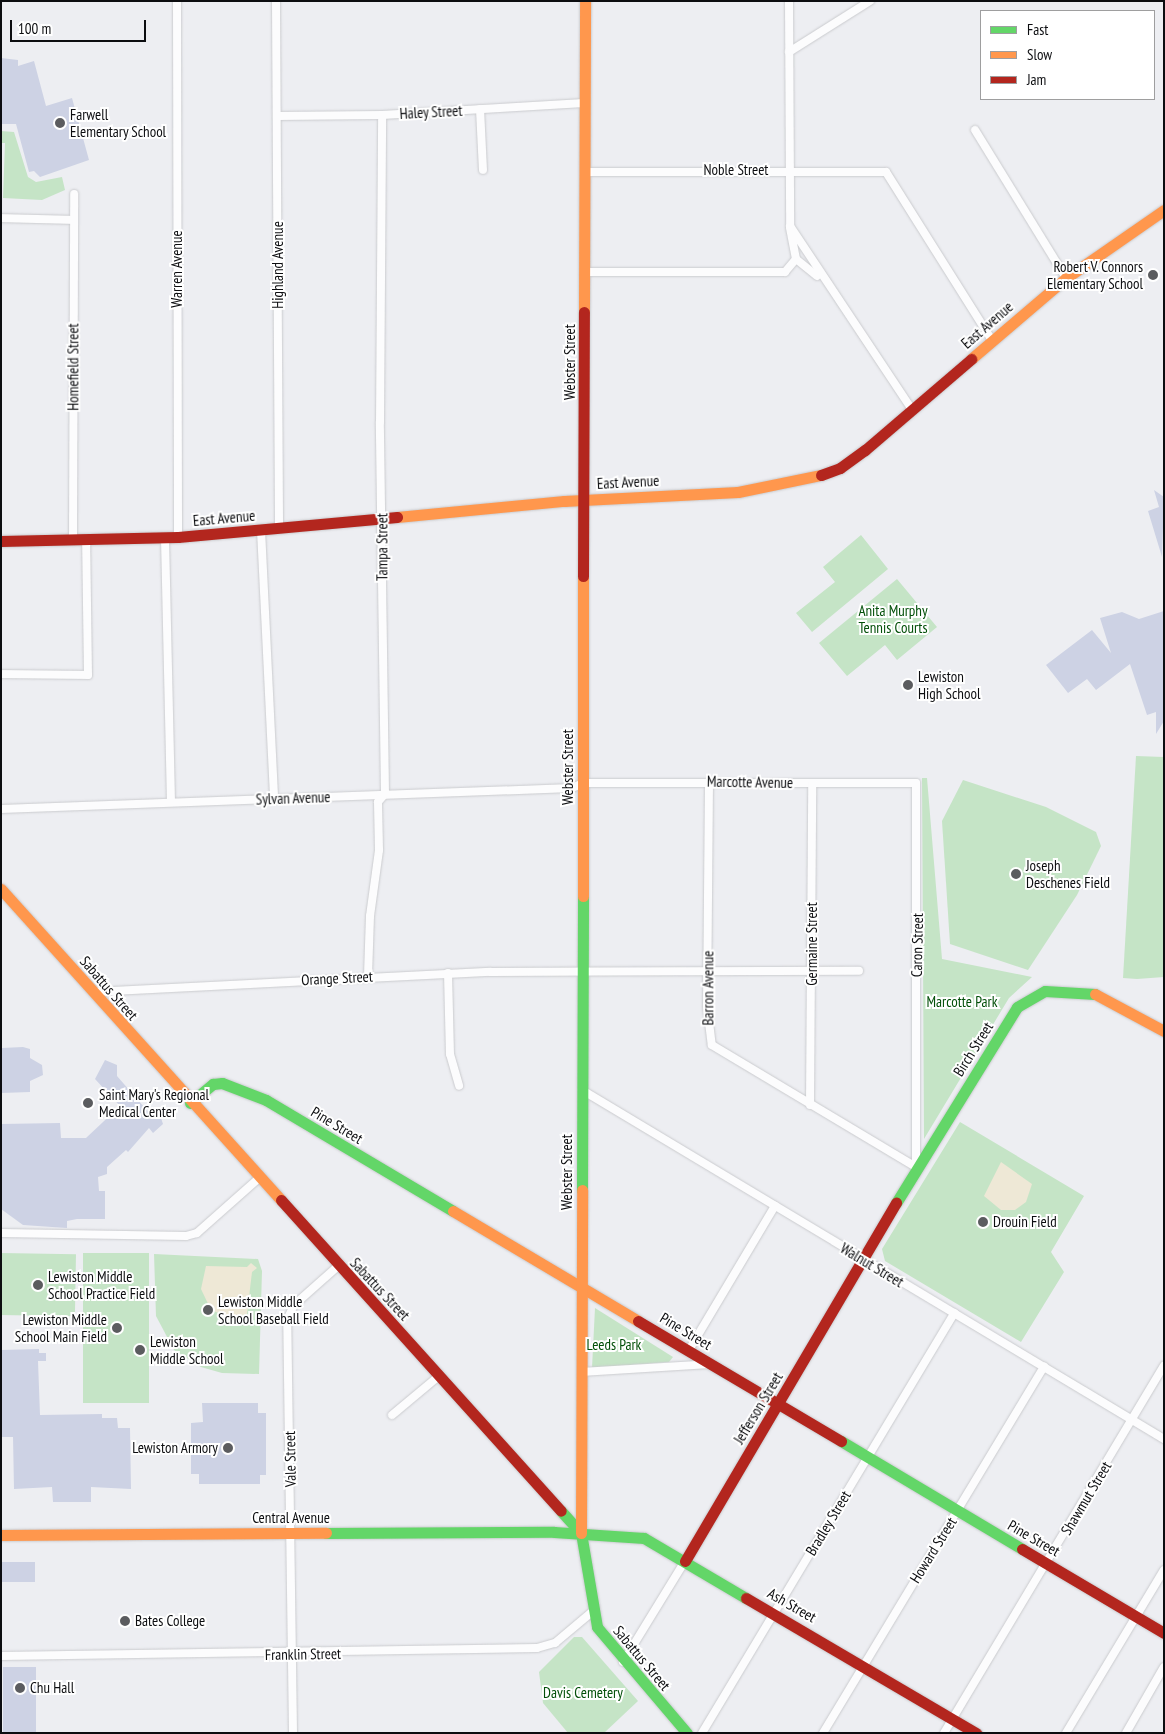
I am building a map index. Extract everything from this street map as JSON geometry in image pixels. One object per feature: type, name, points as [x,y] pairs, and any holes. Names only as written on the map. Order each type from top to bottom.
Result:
[{"type":"main road","name":"Webster Street","points":[[581,1533],[585,272],[584,1]]},
{"type":"main road","name":"East Avenue","points":[[1,541],[165,538],[584,500],[738,492],[809,480],[840,468],[1066,278],[1164,210]]},
{"type":"main road","name":"Sabattus Street","points":[[1,889],[190,1103],[440,1375],[581,1533],[592,1612],[597,1627],[623,1662],[687,1733]]},
{"type":"main road","name":"Birch Street","points":[[916,1167],[1017,1007],[1034,994],[1071,990],[1091,992],[1164,1031]]},
{"type":"main road","name":"Pine Street","points":[[190,1103],[213,1084],[236,1086],[581,1286],[1164,1633]]},
{"type":"main road","name":"Jefferson Street","points":[[685,1561],[865,1262],[916,1167]]},
{"type":"main road","name":"Central Avenue","points":[[1,1535],[581,1533]]},
{"type":"main road","name":"Ash Street","points":[[581,1533],[644,1538],[774,1612],[976,1733]]},
{"type":"street","name":"Warren Avenue","points":[[177,1],[178,537]]},
{"type":"street","name":"Highland Avenue","points":[[276,1],[279,528]]},
{"type":"street","points":[[789,1],[788,171],[790,226],[796,259],[822,279]]},
{"type":"street","points":[[789,52],[870,1]]},
{"type":"street","name":"Haley Street","points":[[277,116],[382,115],[584,103]]},
{"type":"street","points":[[480,109],[483,170]]},
{"type":"street","name":"Tampa Street","points":[[368,976],[370,916],[379,850],[378,802],[385,794],[381,519],[382,115]]},
{"type":"street","points":[[975,130],[1066,278]]},
{"type":"street","name":"Noble Street","points":[[585,172],[886,172],[992,340]]},
{"type":"street","name":"Homefield Street","points":[[73,540],[74,194]]},
{"type":"street","points":[[1,218],[73,220]]},
{"type":"street","points":[[790,226],[822,279],[911,408]]},
{"type":"street","points":[[585,272],[785,272],[796,259]]},
{"type":"street","points":[[261,530],[274,798]]},
{"type":"street","points":[[165,538],[171,801]]},
{"type":"street","points":[[1,674],[88,675],[86,540]]},
{"type":"street","name":"Barron Avenue","points":[[709,782],[708,1036],[712,1045],[916,1167]]},
{"type":"street","name":"Marcotte Avenue","points":[[583,783],[916,783]]},
{"type":"street","name":"Sylvan Avenue","points":[[1,809],[171,801],[572,788],[583,783]]},
{"type":"street","name":"Germaine Street","points":[[810,1105],[812,783]]},
{"type":"street","name":"Caron Street","points":[[916,783],[916,1167]]},
{"type":"street","name":"Orange Street","points":[[93,992],[368,976],[582,971],[859,971]]},
{"type":"street","points":[[448,974],[450,1054],[459,1086]]},
{"type":"street","name":"Walnut Street","points":[[582,1090],[776,1206],[865,1262],[1164,1439]]},
{"type":"street","points":[[1,1232],[186,1236],[197,1233],[259,1178]]},
{"type":"street","points":[[689,1350],[776,1206]]},
{"type":"street","name":"Vale Street","points":[[293,1733],[287,1320],[294,1305],[338,1266]]},
{"type":"street","name":"Bradley Street","points":[[702,1733],[954,1313]]},
{"type":"street","points":[[581,1372],[712,1364]]},
{"type":"street","name":"Shawmut Street","points":[[944,1733],[1048,1563],[1164,1366]]},
{"type":"street","name":"Howard Street","points":[[823,1733],[1044,1368]]},
{"type":"street","points":[[392,1415],[440,1375]]},
{"type":"street","name":"Jefferson Street","points":[[623,1662],[685,1561]]},
{"type":"street","points":[[1066,1733],[1164,1570]]},
{"type":"street","name":"Franklin Street","points":[[1,1656],[293,1654],[546,1647],[592,1612]]},
{"type":"street","points":[[1126,1733],[1164,1667]]},
{"type":"green space","points":[[1,131],[14,132],[28,177],[36,182],[62,177],[65,190],[42,200],[3,198],[5,143],[1,143]]},
{"type":"green space","name":"Anita Murphy Tennis Courts","points":[[861,535],[888,569],[812,632],[796,613],[835,582],[823,567]]},
{"type":"green space","name":"Anita Murphy Tennis Courts","points":[[897,579],[937,627],[897,660],[885,645],[847,676],[819,643]]},
{"type":"green space","points":[[1136,756],[1164,757],[1164,977],[1137,979],[1123,978]]},
{"type":"green space","name":"Marcotte Park","points":[[922,778],[927,778],[942,959],[1032,977],[1009,998],[924,1139]]},
{"type":"green space","name":"Joseph Deschenes Field","points":[[963,780],[1046,807],[1096,832],[1101,846],[1077,895],[1028,970],[950,944],[942,821]]},
{"type":"green space","name":"Drouin Field","points":[[960,1122],[1084,1196],[1051,1252],[1064,1272],[1021,1342],[885,1261],[882,1249]]},
{"type":"green space","name":"Lewiston Middle School Practice Field","points":[[1,1253],[76,1254],[75,1316],[1,1315]]},
{"type":"green space","name":"Lewiston Middle School Main Field","points":[[83,1253],[149,1253],[149,1403],[83,1403]]},
{"type":"green space","name":"Lewiston Middle School Baseball Field","points":[[154,1254],[258,1259],[262,1271],[259,1374],[222,1373],[201,1367],[174,1350],[156,1316]]},
{"type":"green space","name":"Leeds Park","points":[[595,1308],[673,1357],[669,1362],[592,1368]]},
{"type":"green space","name":"Davis Cemetery","points":[[574,1637],[582,1637],[638,1701],[604,1733],[568,1733],[543,1703],[539,1672]]},
{"type":"sand","points":[[1001,1162],[1032,1184],[1026,1202],[1015,1210],[1001,1210],[984,1196]]},
{"type":"sand","points":[[251,1263],[257,1268],[252,1272],[247,1314],[231,1318],[211,1310],[201,1289],[206,1266],[247,1267]]},
{"type":"building","name":"Farwell Elementary School","points":[[1,58],[18,60],[18,66],[34,61],[46,106],[72,98],[89,160],[40,177],[34,171],[29,172],[16,124],[1,124]]},
{"type":"building","points":[[1154,490],[1164,497],[1162,557],[1148,511],[1159,507]]},
{"type":"building","points":[[1164,611],[1164,721],[1156,734],[1156,712],[1147,715],[1130,664],[1096,690],[1087,679],[1068,693],[1046,665],[1092,630],[1111,653],[1100,618],[1122,612],[1139,619]]},
{"type":"building","points":[[23,1047],[30,1049],[30,1058],[42,1065],[43,1075],[30,1081],[30,1092],[1,1093],[2,1048]]},
{"type":"building","name":"Saint Mary's Regional Medical Center","points":[[105,1060],[117,1065],[117,1076],[151,1115],[160,1115],[163,1124],[153,1133],[149,1128],[128,1152],[126,1150],[107,1167],[107,1174],[98,1177],[99,1191],[105,1191],[105,1219],[67,1221],[67,1228],[23,1225],[1,1209],[1,1124],[60,1123],[61,1138],[86,1138],[120,1106],[95,1079]]},
{"type":"building","points":[[39,1349],[39,1353],[46,1353],[46,1361],[38,1361],[40,1415],[102,1414],[102,1418],[117,1418],[118,1428],[130,1428],[131,1489],[91,1487],[91,1502],[53,1502],[52,1487],[14,1489],[13,1437],[1,1437],[1,1350]]},
{"type":"building","name":"Lewiston Armory","points":[[202,1403],[258,1403],[258,1413],[266,1413],[266,1475],[260,1475],[260,1484],[199,1484],[199,1474],[191,1474],[191,1423],[203,1422]]},
{"type":"building","points":[[1,1562],[35,1562],[35,1582],[1,1582]]},
{"type":"building","name":"Chu Hall","points":[[3,1667],[36,1667],[36,1733],[3,1733]]},
{"type":"traffic: fast","points":[[582,1190],[583,896]]},
{"type":"traffic: fast","points":[[896,1203],[1017,1007],[1045,991],[1095,994]]},
{"type":"traffic: fast","points":[[190,1103],[213,1084],[222,1083],[266,1100],[453,1211]]},
{"type":"traffic: fast","points":[[841,1441],[1022,1549]]},
{"type":"traffic: fast","points":[[561,1511],[581,1533],[597,1627],[687,1733]]},
{"type":"traffic: fast","points":[[326,1533],[554,1532],[644,1538],[746,1598]]},
{"type":"traffic: slow","points":[[584,312],[585,1]]},
{"type":"traffic: slow","points":[[971,359],[1066,278],[1164,210]]},
{"type":"traffic: slow","points":[[397,517],[564,501],[738,492],[821,475]]},
{"type":"traffic: slow","points":[[583,576],[583,896]]},
{"type":"traffic: slow","points":[[1,889],[281,1200]]},
{"type":"traffic: slow","points":[[1095,994],[1164,1031]]},
{"type":"traffic: slow","points":[[581,1533],[582,1190]]},
{"type":"traffic: slow","points":[[453,1211],[638,1321]]},
{"type":"traffic: slow","points":[[1,1535],[326,1533]]},
{"type":"traffic: jam","points":[[583,576],[584,312]]},
{"type":"traffic: jam","points":[[821,475],[840,468],[865,450],[971,359]]},
{"type":"traffic: jam","points":[[1,541],[178,537],[397,517]]},
{"type":"traffic: jam","points":[[281,1200],[561,1511]]},
{"type":"traffic: jam","points":[[685,1561],[896,1203]]},
{"type":"traffic: jam","points":[[638,1321],[841,1441]]},
{"type":"traffic: jam","points":[[1022,1549],[1164,1633]]},
{"type":"traffic: jam","points":[[746,1598],[976,1733]]},
{"type":"place","name":"Farwell Elementary School","points":[[60,123]]},
{"type":"place","name":"Robert V. Connors Elementary School","points":[[1153,275]]},
{"type":"place","name":"Lewiston High School","points":[[908,685]]},
{"type":"place","name":"Joseph Deschenes Field","points":[[1016,874]]},
{"type":"place","name":"Saint Mary's Regional Medical Center","points":[[88,1103]]},
{"type":"place","name":"Drouin Field","points":[[983,1222]]},
{"type":"place","name":"Lewiston Middle School Practice Field","points":[[38,1285]]},
{"type":"place","name":"Lewiston Middle School Baseball Field","points":[[208,1310]]},
{"type":"place","name":"Lewiston Middle School Main Field","points":[[117,1328]]},
{"type":"place","name":"Lewiston Middle School","points":[[140,1350]]},
{"type":"place","name":"Lewiston Armory","points":[[228,1448]]},
{"type":"place","name":"Bates College","points":[[125,1621]]},
{"type":"place","name":"Chu Hall","points":[[20,1688]]}]
